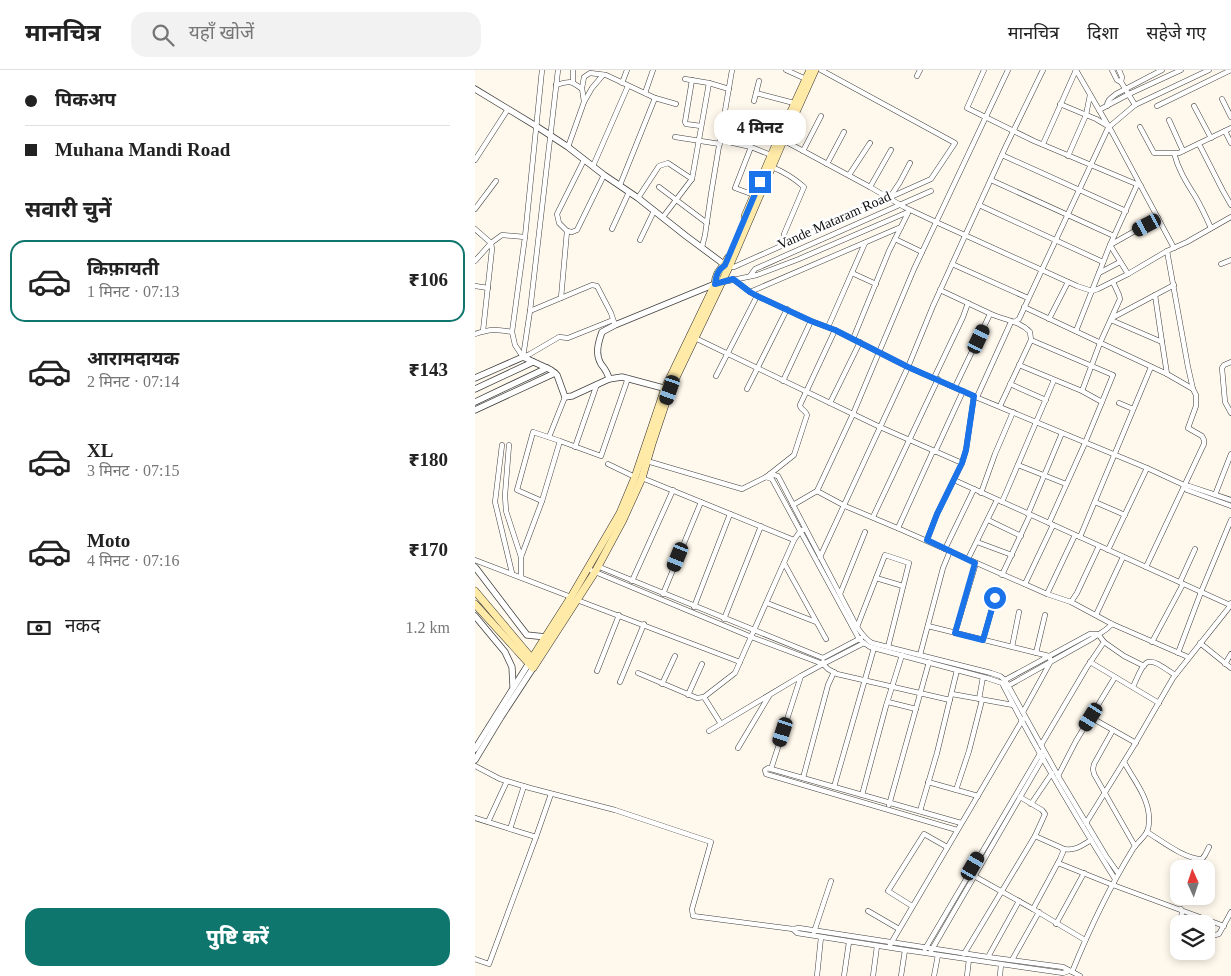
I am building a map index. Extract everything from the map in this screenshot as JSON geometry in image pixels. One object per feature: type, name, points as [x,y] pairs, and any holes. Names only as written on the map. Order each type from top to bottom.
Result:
[{"type":"main road","points":[[532,663],[593,568],[647,461],[667,389],[695,338],[718,283],[715,277],[719,271],[727,266],[772,167],[782,130],[810,70]]},
{"type":"main road","points":[[727,266],[771,155],[781,139],[815,70]]},
{"type":"main road","points":[[638,477],[667,389],[718,283]]},
{"type":"main road","points":[[475,591],[532,663]]},
{"type":"main road","points":[[532,663],[546,637],[574,598]]},
{"type":"main road","points":[[475,604],[532,663]]},
{"type":"street","points":[[542,70],[525,237],[512,332],[515,345],[523,357],[547,368],[557,375],[565,397],[549,437]]},
{"type":"street","points":[[523,357],[558,70]]},
{"type":"street","points":[[573,70],[573,82]]},
{"type":"street","points":[[583,70],[590,73],[607,75],[645,94],[676,104]]},
{"type":"street","points":[[622,83],[627,70]]},
{"type":"street","points":[[645,94],[653,70]]},
{"type":"street","points":[[702,247],[732,70]]},
{"type":"street","points":[[786,70],[806,79]]},
{"type":"street","points":[[475,89],[568,147],[727,266],[734,267],[931,179],[955,143],[821,70]]},
{"type":"street","points":[[917,76],[920,70]]},
{"type":"street","points":[[985,70],[967,108],[1068,156],[1139,186]]},
{"type":"street","points":[[793,504],[817,491],[853,414],[901,297],[1008,70]]},
{"type":"street","points":[[819,559],[908,367],[925,324],[979,205],[1043,70]]},
{"type":"street","points":[[1043,144],[1076,70]]},
{"type":"street","points":[[1076,70],[1174,248]]},
{"type":"street","points":[[1112,70],[1117,80],[1125,88],[1127,96],[1135,105]]},
{"type":"street","points":[[1119,70],[1122,76],[1121,82]]},
{"type":"street","points":[[1107,106],[1109,99],[1125,88],[1162,70]]},
{"type":"street","points":[[1099,110],[1181,70]]},
{"type":"street","points":[[927,540],[937,514],[962,463],[976,396],[1012,322],[1019,319],[1109,127],[1135,105],[1209,70]]},
{"type":"street","points":[[1157,106],[1231,70]]},
{"type":"street","points":[[584,102],[583,78],[590,73]]},
{"type":"street","points":[[568,147],[584,102],[591,88],[603,75]]},
{"type":"street","points":[[685,79],[729,89]]},
{"type":"street","points":[[692,80],[685,122],[686,124],[701,126]]},
{"type":"street","points":[[754,101],[759,81]]},
{"type":"street","points":[[556,85],[573,82],[582,89]]},
{"type":"street","points":[[663,217],[692,179],[709,83]]},
{"type":"street","points":[[593,166],[628,86]]},
{"type":"street","points":[[756,92],[794,103]]},
{"type":"street","points":[[1068,156],[1086,114],[1090,94]]},
{"type":"street","points":[[620,185],[655,98]]},
{"type":"street","points":[[1222,98],[1231,117]]},
{"type":"street","points":[[1061,104],[1086,114],[1109,127]]},
{"type":"street","points":[[1193,106],[1211,138]]},
{"type":"street","points":[[475,160],[508,109]]},
{"type":"street","points":[[724,116],[747,119],[782,130]]},
{"type":"street","points":[[803,151],[821,116]]},
{"type":"street","points":[[1169,120],[1183,151]]},
{"type":"street","points":[[1140,128],[1153,154],[1183,151],[1231,128]]},
{"type":"street","points":[[1225,131],[1231,143]]},
{"type":"street","points":[[827,164],[844,132]]},
{"type":"street","points":[[675,137],[751,147],[771,155]]},
{"type":"street","points":[[781,139],[870,187],[909,211],[1068,282],[1092,290],[1113,282],[1231,217]]},
{"type":"street","points":[[849,176],[870,143]]},
{"type":"street","points":[[1199,144],[1231,205]]},
{"type":"street","points":[[751,147],[735,188],[754,195]]},
{"type":"street","points":[[870,187],[891,150]]},
{"type":"street","points":[[1175,153],[1177,164],[1184,179],[1211,228]]},
{"type":"street","points":[[1003,155],[1126,211]]},
{"type":"street","points":[[584,160],[557,214],[559,222],[567,231],[577,230],[604,175]]},
{"type":"street","points":[[638,198],[659,166],[668,163],[692,179]]},
{"type":"street","points":[[889,198],[901,182],[910,163]]},
{"type":"street","points":[[772,167],[785,172],[797,180],[804,188],[784,234],[786,244]]},
{"type":"street","points":[[991,180],[1115,236]]},
{"type":"street","points":[[475,209],[496,181]]},
{"type":"street","points":[[1076,331],[1110,245],[1139,186]]},
{"type":"street","points":[[659,187],[707,223]]},
{"type":"street","name":"Vande Mataram Road","points":[[750,276],[755,269],[931,191]]},
{"type":"street","points":[[612,229],[629,192]]},
{"type":"street","points":[[979,205],[1103,262]]},
{"type":"street","points":[[640,240],[654,210]]},
{"type":"street","points":[[853,338],[895,239],[909,211]]},
{"type":"street","name":"Vande Mataram Road","points":[[609,379],[608,373],[600,362],[597,347],[602,332],[614,322],[718,283],[757,275],[799,259],[909,211]]},
{"type":"street","points":[[1110,245],[1158,218]]},
{"type":"street","points":[[750,292],[901,227]]},
{"type":"street","points":[[475,229],[491,243],[492,249],[483,331]]},
{"type":"street","points":[[561,298],[567,231]]},
{"type":"street","points":[[475,261],[491,243],[502,235],[525,237]]},
{"type":"street","points":[[895,239],[922,252]]},
{"type":"street","points":[[828,328],[865,242]]},
{"type":"street","points":[[1110,245],[1128,274]]},
{"type":"street","points":[[1146,567],[1204,440],[1202,436],[1187,428],[1197,406],[1196,395],[1193,389],[1167,251]]},
{"type":"street","points":[[1221,264],[1231,260]]},
{"type":"street","points":[[1099,273],[1120,262]]},
{"type":"street","points":[[952,264],[1028,298]]},
{"type":"street","points":[[853,273],[876,284]]},
{"type":"street","points":[[733,279],[757,296],[853,338],[908,367],[1147,468],[1184,486],[1187,490],[1231,506]]},
{"type":"street","points":[[1049,319],[1068,282]]},
{"type":"street","points":[[1082,391],[1100,343],[1120,299],[1113,282]]},
{"type":"street","points":[[475,378],[530,354],[559,337],[568,338],[614,322],[595,285],[530,311]]},
{"type":"street","points":[[1111,319],[1174,285]]},
{"type":"street","points":[[475,286],[488,288]]},
{"type":"street","points":[[941,290],[1030,332],[1031,340],[1000,406]]},
{"type":"street","points":[[1155,295],[1167,374]]},
{"type":"street","points":[[716,376],[757,296]]},
{"type":"street","points":[[873,517],[909,440],[968,303]]},
{"type":"street","points":[[1024,307],[1167,374],[1193,389]]},
{"type":"street","points":[[747,389],[787,309]]},
{"type":"street","points":[[955,387],[990,314]]},
{"type":"street","points":[[1111,319],[1162,342]]},
{"type":"street","points":[[783,381],[811,321]]},
{"type":"street","points":[[475,334],[489,329],[512,332]]},
{"type":"street","points":[[647,461],[742,489],[768,476],[792,458],[796,452],[807,415],[800,405],[835,330]]},
{"type":"street","points":[[695,338],[805,392],[962,463]]},
{"type":"street","points":[[1025,584],[1113,375],[1031,340]]},
{"type":"street","points":[[830,403],[860,342]]},
{"type":"street","points":[[475,389],[533,362]]},
{"type":"street","points":[[1231,362],[1221,368],[1225,402],[1231,413]]},
{"type":"street","points":[[1019,365],[1082,391],[1102,402]]},
{"type":"street","points":[[1047,594],[1095,502],[1151,367]]},
{"type":"street","points":[[475,402],[547,368]]},
{"type":"street","points":[[475,410],[555,373]]},
{"type":"street","points":[[565,397],[572,396],[609,379],[622,377],[667,389]]},
{"type":"street","points":[[542,502],[517,490],[533,432],[601,456],[628,378]]},
{"type":"street","points":[[968,559],[1018,465],[1054,380]]},
{"type":"street","points":[[575,447],[597,384]]},
{"type":"street","points":[[1010,384],[1046,400]]},
{"type":"street","points":[[898,528],[963,390]]},
{"type":"street","points":[[1119,403],[1133,409]]},
{"type":"street","points":[[981,492],[1013,412]]},
{"type":"street","points":[[1002,575],[1021,536],[1062,433]]},
{"type":"street","points":[[521,557],[542,502],[559,441]]},
{"type":"street","points":[[502,445],[495,502],[512,574]]},
{"type":"street","points":[[509,445],[505,495],[506,511],[521,557],[521,577]]},
{"type":"street","points":[[1215,495],[1231,454]]},
{"type":"street","points":[[608,464],[794,540]]},
{"type":"street","points":[[1018,465],[1066,484]]},
{"type":"street","points":[[1109,550],[1147,468]]},
{"type":"street","points":[[768,476],[778,476],[793,504],[803,530]]},
{"type":"street","points":[[768,476],[772,479],[803,530],[861,638],[874,648],[1004,681],[1050,659]]},
{"type":"street","points":[[954,480],[1231,605],[1175,675],[1087,823]]},
{"type":"street","points":[[1184,486],[1231,500]]},
{"type":"street","points":[[921,655],[948,550],[974,489]]},
{"type":"street","points":[[632,581],[673,490]]},
{"type":"street","points":[[817,491],[845,506],[927,540],[1002,575],[1071,602],[1112,624],[1188,658]]},
{"type":"street","points":[[663,594],[701,502]]},
{"type":"street","points":[[1095,502],[1125,515]]},
{"type":"street","points":[[694,607],[730,514]]},
{"type":"street","points":[[988,520],[1021,536]]},
{"type":"street","points":[[1178,653],[1231,520]]},
{"type":"street","points":[[724,619],[761,526]]},
{"type":"street","points":[[637,672],[697,698],[704,698],[735,673],[794,540],[803,530]]},
{"type":"street","points":[[840,594],[865,532]]},
{"type":"street","points":[[977,542],[1012,555]]},
{"type":"street","points":[[1071,602],[1099,546]]},
{"type":"street","points":[[1152,642],[1181,583],[1195,549]]},
{"type":"street","points":[[857,627],[885,555],[909,563],[888,647]]},
{"type":"street","points":[[1096,615],[1123,557]]},
{"type":"street","points":[[819,559],[840,594],[861,638]]},
{"type":"street","points":[[475,560],[740,662]]},
{"type":"street","points":[[784,563],[826,639]]},
{"type":"street","points":[[955,633],[975,563]]},
{"type":"street","points":[[475,567],[527,635],[546,637]]},
{"type":"street","points":[[593,568],[632,581],[754,631],[823,661],[837,674],[950,700]]},
{"type":"street","points":[[593,568],[752,637],[823,661],[828,662],[866,642],[1000,676],[1022,721],[1043,751],[1052,773],[1115,879]]},
{"type":"street","points":[[876,578],[903,586]]},
{"type":"street","points":[[983,640],[995,598]]},
{"type":"street","points":[[767,603],[816,622]]},
{"type":"street","points":[[1011,647],[1019,612]]},
{"type":"street","points":[[597,670],[619,615]]},
{"type":"street","points":[[1036,653],[1045,615]]},
{"type":"street","points":[[475,616],[505,652],[512,667],[513,687]]},
{"type":"street","points":[[620,682],[644,624]]},
{"type":"street","points":[[1006,687],[1090,634],[1106,631],[1112,624]]},
{"type":"street","points":[[928,626],[1036,653],[1050,659]]},
{"type":"street","points":[[1098,634],[1104,642],[1124,656],[1144,666]]},
{"type":"street","points":[[709,731],[861,638]]},
{"type":"street","points":[[930,954],[1020,797],[1090,662],[1104,642]]},
{"type":"street","points":[[1200,643],[1231,668]]},
{"type":"street","points":[[834,787],[874,648]]},
{"type":"street","points":[[1225,664],[1231,654]]},
{"type":"street","points":[[862,795],[902,655]]},
{"type":"street","points":[[662,684],[675,656]]},
{"type":"street","points":[[888,948],[1022,721],[1050,659]]},
{"type":"street","points":[[888,809],[929,662]]},
{"type":"street","points":[[1090,662],[1159,703]]},
{"type":"street","points":[[1133,687],[1141,668],[1147,662],[1159,664],[1175,675]]},
{"type":"street","points":[[475,760],[532,663]]},
{"type":"street","points":[[688,695],[702,664]]},
{"type":"street","points":[[920,811],[957,670]]},
{"type":"street","points":[[803,778],[828,685],[834,672]]},
{"type":"street","points":[[475,749],[513,687],[524,676]]},
{"type":"street","points":[[771,769],[801,676]]},
{"type":"street","points":[[956,790],[969,750],[981,700],[983,676]]},
{"type":"street","points":[[1058,776],[1075,741],[1115,677]]},
{"type":"street","points":[[1006,687],[1024,714],[1043,751],[1106,856],[1118,873]]},
{"type":"street","points":[[738,748],[770,694]]},
{"type":"street","points":[[951,694],[1013,705]]},
{"type":"street","points":[[704,698],[721,724]]},
{"type":"street","points":[[888,702],[916,709]]},
{"type":"street","points":[[1091,717],[1136,743]]},
{"type":"street","points":[[1113,730],[1093,769],[1094,774],[1135,846]]},
{"type":"street","points":[[923,953],[1043,751]]},
{"type":"street","points":[[813,933],[821,937],[888,948],[1063,974],[1070,972],[1118,873],[1135,846],[1147,832],[1149,816],[1146,801],[1124,762]]},
{"type":"street","points":[[475,766],[507,781],[615,810],[711,842],[692,909],[693,916],[793,929],[797,933],[813,933],[891,942],[1012,960],[1063,968],[1080,976]]},
{"type":"street","points":[[957,830],[766,774],[765,772],[766,769],[771,769],[961,823]]},
{"type":"street","points":[[1031,804],[1052,773]]},
{"type":"street","points":[[488,822],[507,781]]},
{"type":"street","points":[[928,782],[978,796]]},
{"type":"street","points":[[510,829],[524,786]]},
{"type":"street","points":[[475,959],[489,964],[551,794]]},
{"type":"street","points":[[964,954],[1035,836],[1045,814],[1042,810],[1020,797]]},
{"type":"street","points":[[475,818],[536,837]]},
{"type":"street","points":[[1147,832],[1197,859],[1201,859],[1209,847]]},
{"type":"street","points":[[912,906],[888,891],[923,834],[947,847]]},
{"type":"street","points":[[1035,836],[1063,849],[1070,850],[1077,849],[1091,840]]},
{"type":"street","points":[[1033,909],[1059,863],[1063,849]]},
{"type":"street","points":[[1059,863],[1224,926]]},
{"type":"street","points":[[1057,924],[1084,873]]},
{"type":"street","points":[[974,876],[1085,940]]},
{"type":"street","points":[[813,933],[831,881]]},
{"type":"street","points":[[988,957],[1019,901]]},
{"type":"street","points":[[1181,909],[1181,915]]},
{"type":"street","points":[[868,911],[899,928]]},
{"type":"street","points":[[1012,960],[1039,912]]},
{"type":"street","points":[[1215,933],[1221,932],[1231,912]]},
{"type":"street","points":[[817,976],[821,937]]},
{"type":"street","points":[[845,976],[849,942]]},
{"type":"street","points":[[873,976],[877,946]]},
{"type":"street","points":[[901,976],[905,950]]},
{"type":"street","points":[[934,976],[938,955]]},
{"type":"street","points":[[967,976],[969,959]]},
{"type":"street","points":[[1000,976],[1001,964]]},
{"type":"route","points":[[760,182],[725,265],[715,277],[715,284],[733,279],[757,296],[853,338],[908,367],[974,396],[966,450],[962,463],[937,514],[927,540],[975,563],[955,633],[983,640],[995,598]]}]
